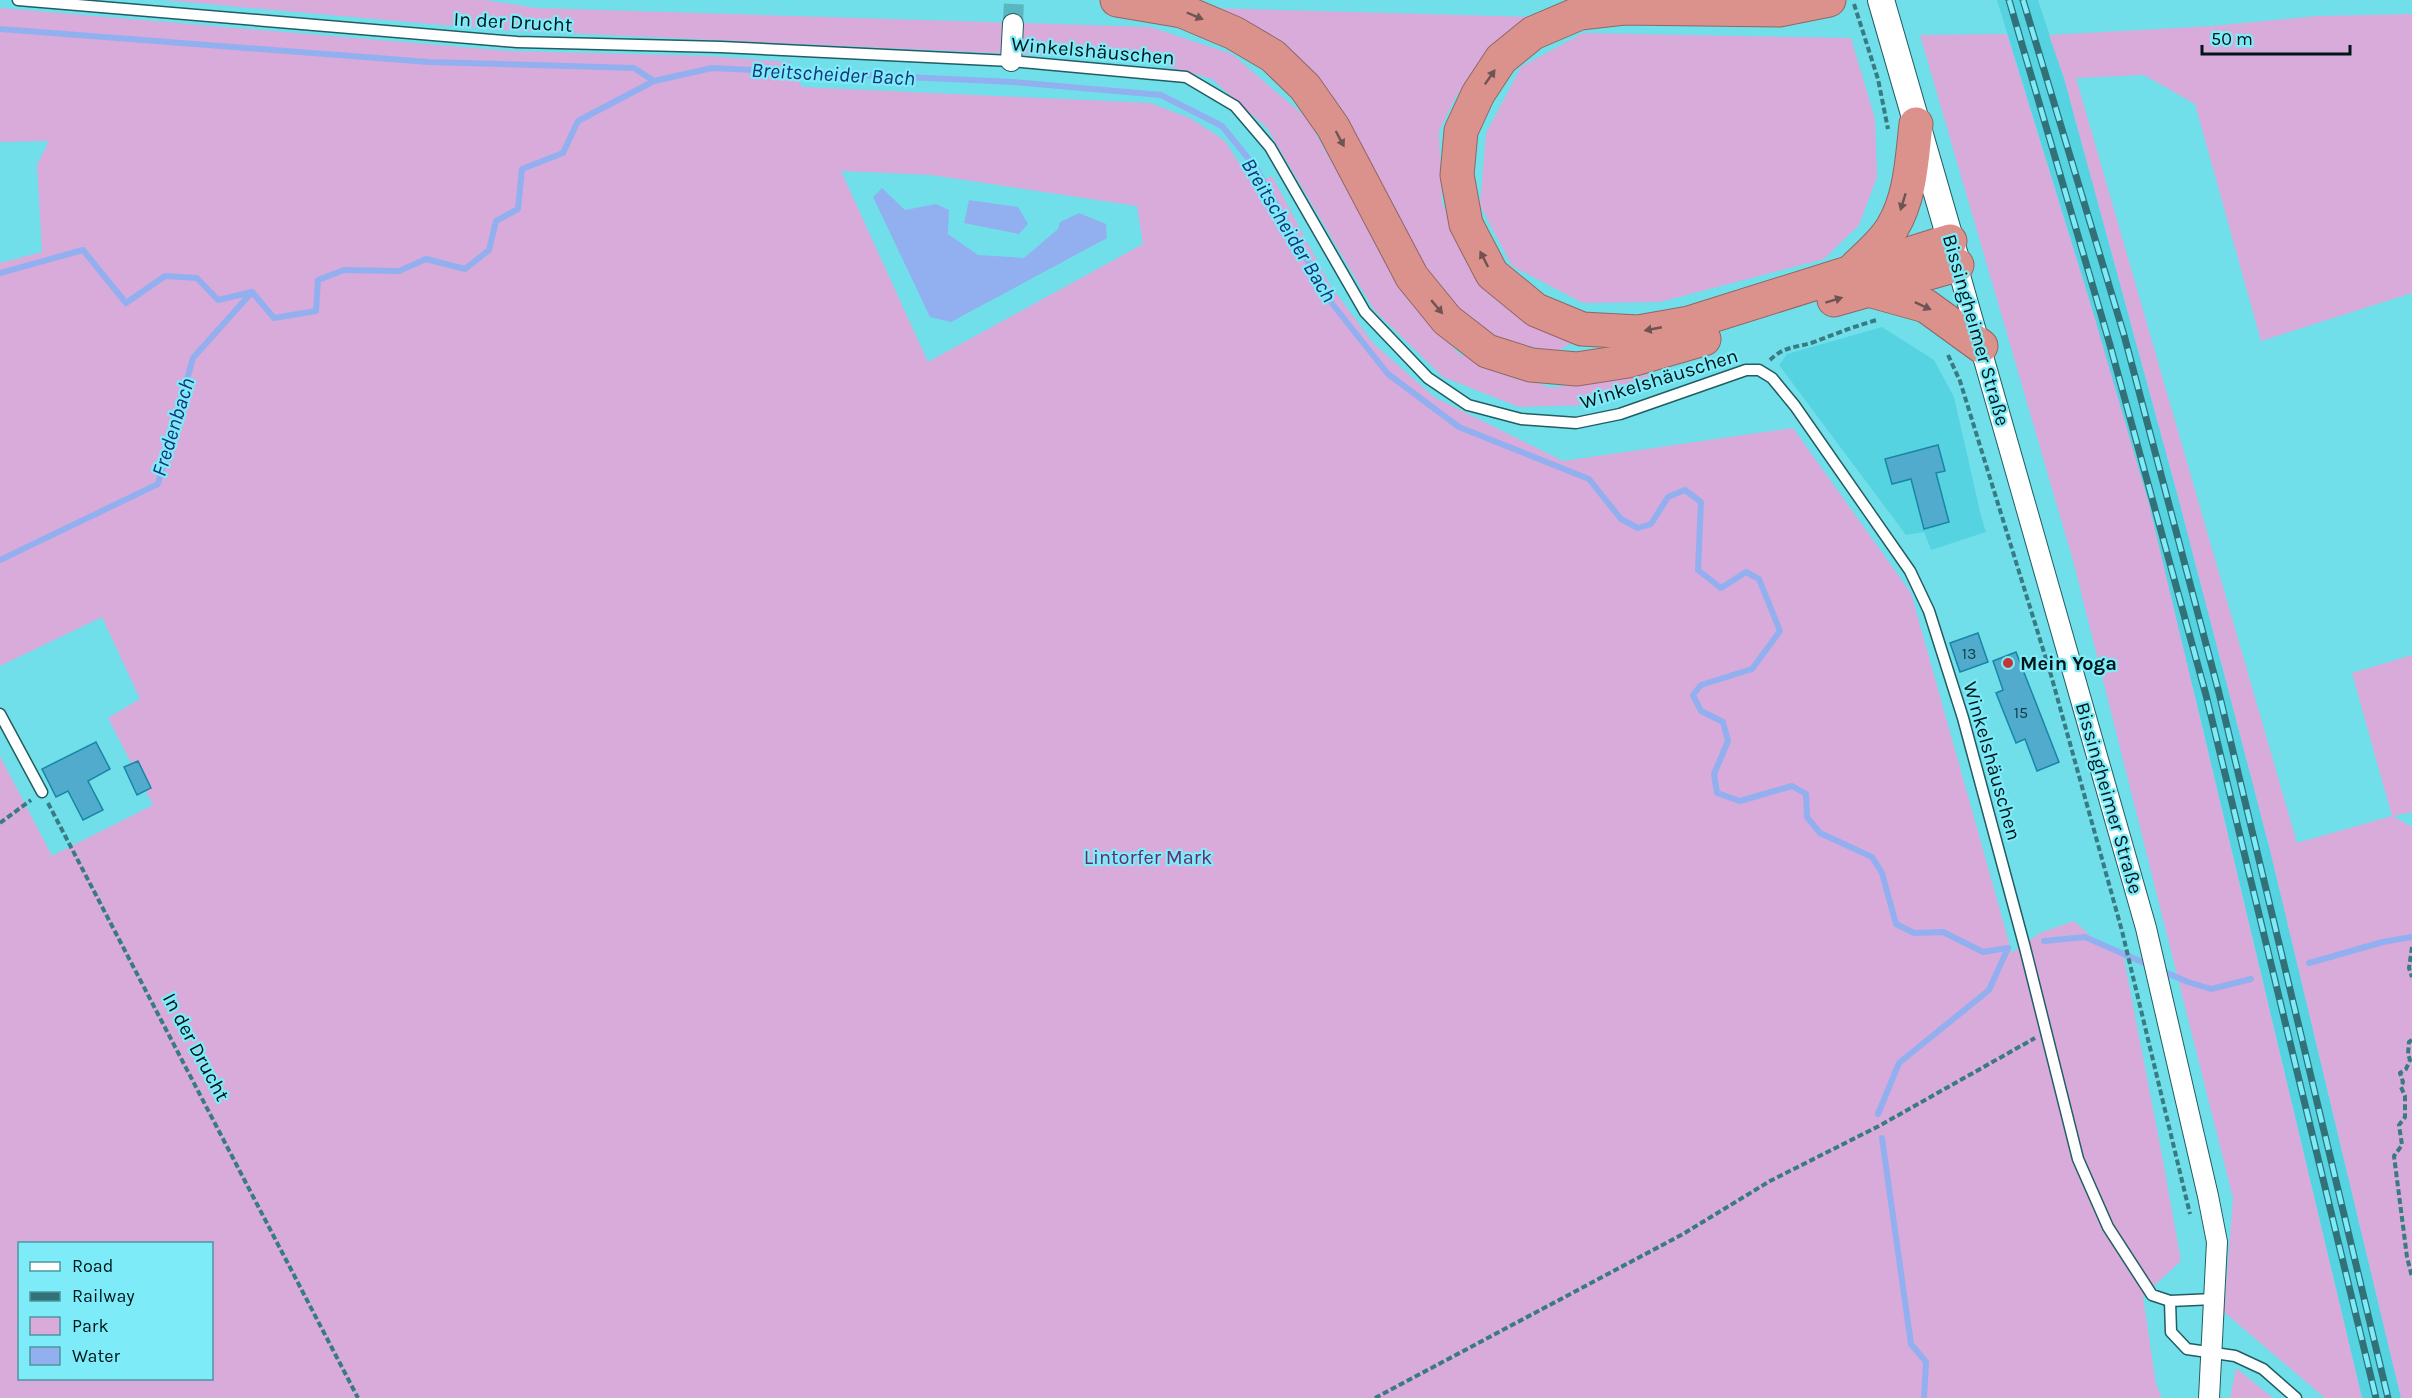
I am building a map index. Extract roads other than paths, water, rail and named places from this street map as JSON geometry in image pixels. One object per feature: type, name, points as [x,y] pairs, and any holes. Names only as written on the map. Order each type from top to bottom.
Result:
[{"type":"highway","points":[[1117,0],[1182,10],[1234,33],[1273,56],[1305,87],[1333,127],[1412,277],[1448,320],[1487,351],[1531,365],[1577,369],[1628,361],[1868,286],[1954,253]]},
{"type":"highway","points":[[1829,0],[1779,10],[1624,8],[1580,13],[1533,33],[1502,60],[1478,94],[1461,131],[1457,175],[1466,224],[1492,274],[1536,310],[1582,328],[1638,332],[1868,286],[1926,306],[1981,346]]},
{"type":"highway","points":[[1868,286],[1901,210],[1908,184],[1903,132]]},
{"type":"street","name":"Bissingheimer Straße","points":[[1881,0],[1903,132],[1954,253],[2161,987],[2217,1242],[2209,1398]]},
{"type":"street","points":[[1011,61],[1013,24]]},
{"type":"lane","name":"In der Drucht","points":[[18,0],[517,42],[721,47]]},
{"type":"lane","name":"Winkelshäuschen","points":[[721,47],[1011,61],[1186,77],[1235,106],[1270,147],[1365,312],[1428,378],[1468,405],[1521,419],[1576,423],[1620,414],[1746,370],[1759,370],[1772,378],[1795,406],[1910,571],[1929,612],[1963,718],[2025,946],[2078,1159],[2108,1227],[2152,1295],[2170,1301]]},
{"type":"lane","points":[[0,714],[42,792]]},
{"type":"lane","points":[[2214,1299],[2170,1301],[2171,1332],[2187,1349],[2235,1356],[2263,1369],[2296,1398]]},
{"type":"water","points":[[882,188],[905,210],[936,204],[949,210],[948,234],[978,255],[1024,258],[1058,229],[1060,222],[1079,213],[1106,224],[1107,238],[951,322],[930,317],[873,197]]},
{"type":"water","points":[[969,200],[1018,207],[1028,224],[1019,234],[964,223]]},
{"type":"waterway","points":[[0,29],[429,62],[634,68],[654,81]]},
{"type":"waterway","name":"Breitscheider Bach","points":[[0,273],[83,250],[126,303],[165,276],[197,278],[218,300],[252,292],[274,318],[316,311],[318,280],[344,270],[399,271],[426,259],[465,269],[489,250],[496,221],[518,209],[522,169],[563,153],[578,121],[654,81],[712,68],[1013,82],[1161,95],[1222,126],[1256,168],[1330,301],[1388,374],[1459,427],[1589,479],[1621,519],[1638,528],[1651,524],[1668,497],[1685,490],[1701,502],[1698,570],[1721,588],[1746,572],[1759,579],[1780,631],[1752,669],[1701,685],[1693,695],[1701,711],[1723,722],[1728,741],[1714,774],[1717,793],[1740,801],[1792,786],[1806,794],[1807,817],[1820,833],[1872,857],[1882,873],[1896,924],[1914,933],[1943,932],[1983,952],[2008,948]]},
{"type":"waterway","name":"Fredenbach","points":[[0,560],[158,484],[193,358],[252,292]]},
{"type":"waterway","name":"Breitscheider Bach","points":[[2044,941],[2085,937],[2151,966]]},
{"type":"waterway","name":"Breitscheider Bach","points":[[2309,963],[2383,942],[2412,937]]},
{"type":"waterway","points":[[1878,1114],[1899,1063],[1989,990],[2008,948]]},
{"type":"waterway","name":"Breitscheider Bach","points":[[2160,970],[2211,989],[2251,979]]},
{"type":"waterway","points":[[1882,1138],[1911,1344],[1926,1362],[1924,1398]]},
{"type":"tunnel","points":[[1013,24],[1014,0]]},
{"type":"railway","points":[[2009,0],[2110,345],[2206,695],[2376,1398]]},
{"type":"railway","points":[[2023,0],[2124,335],[2219,693],[2388,1398]]},
{"type":"place","name":"Mein Yoga","points":[[2008,663]]},
{"type":"park label","name":"Lintorfer Mark","points":[[1148,857]]}]
